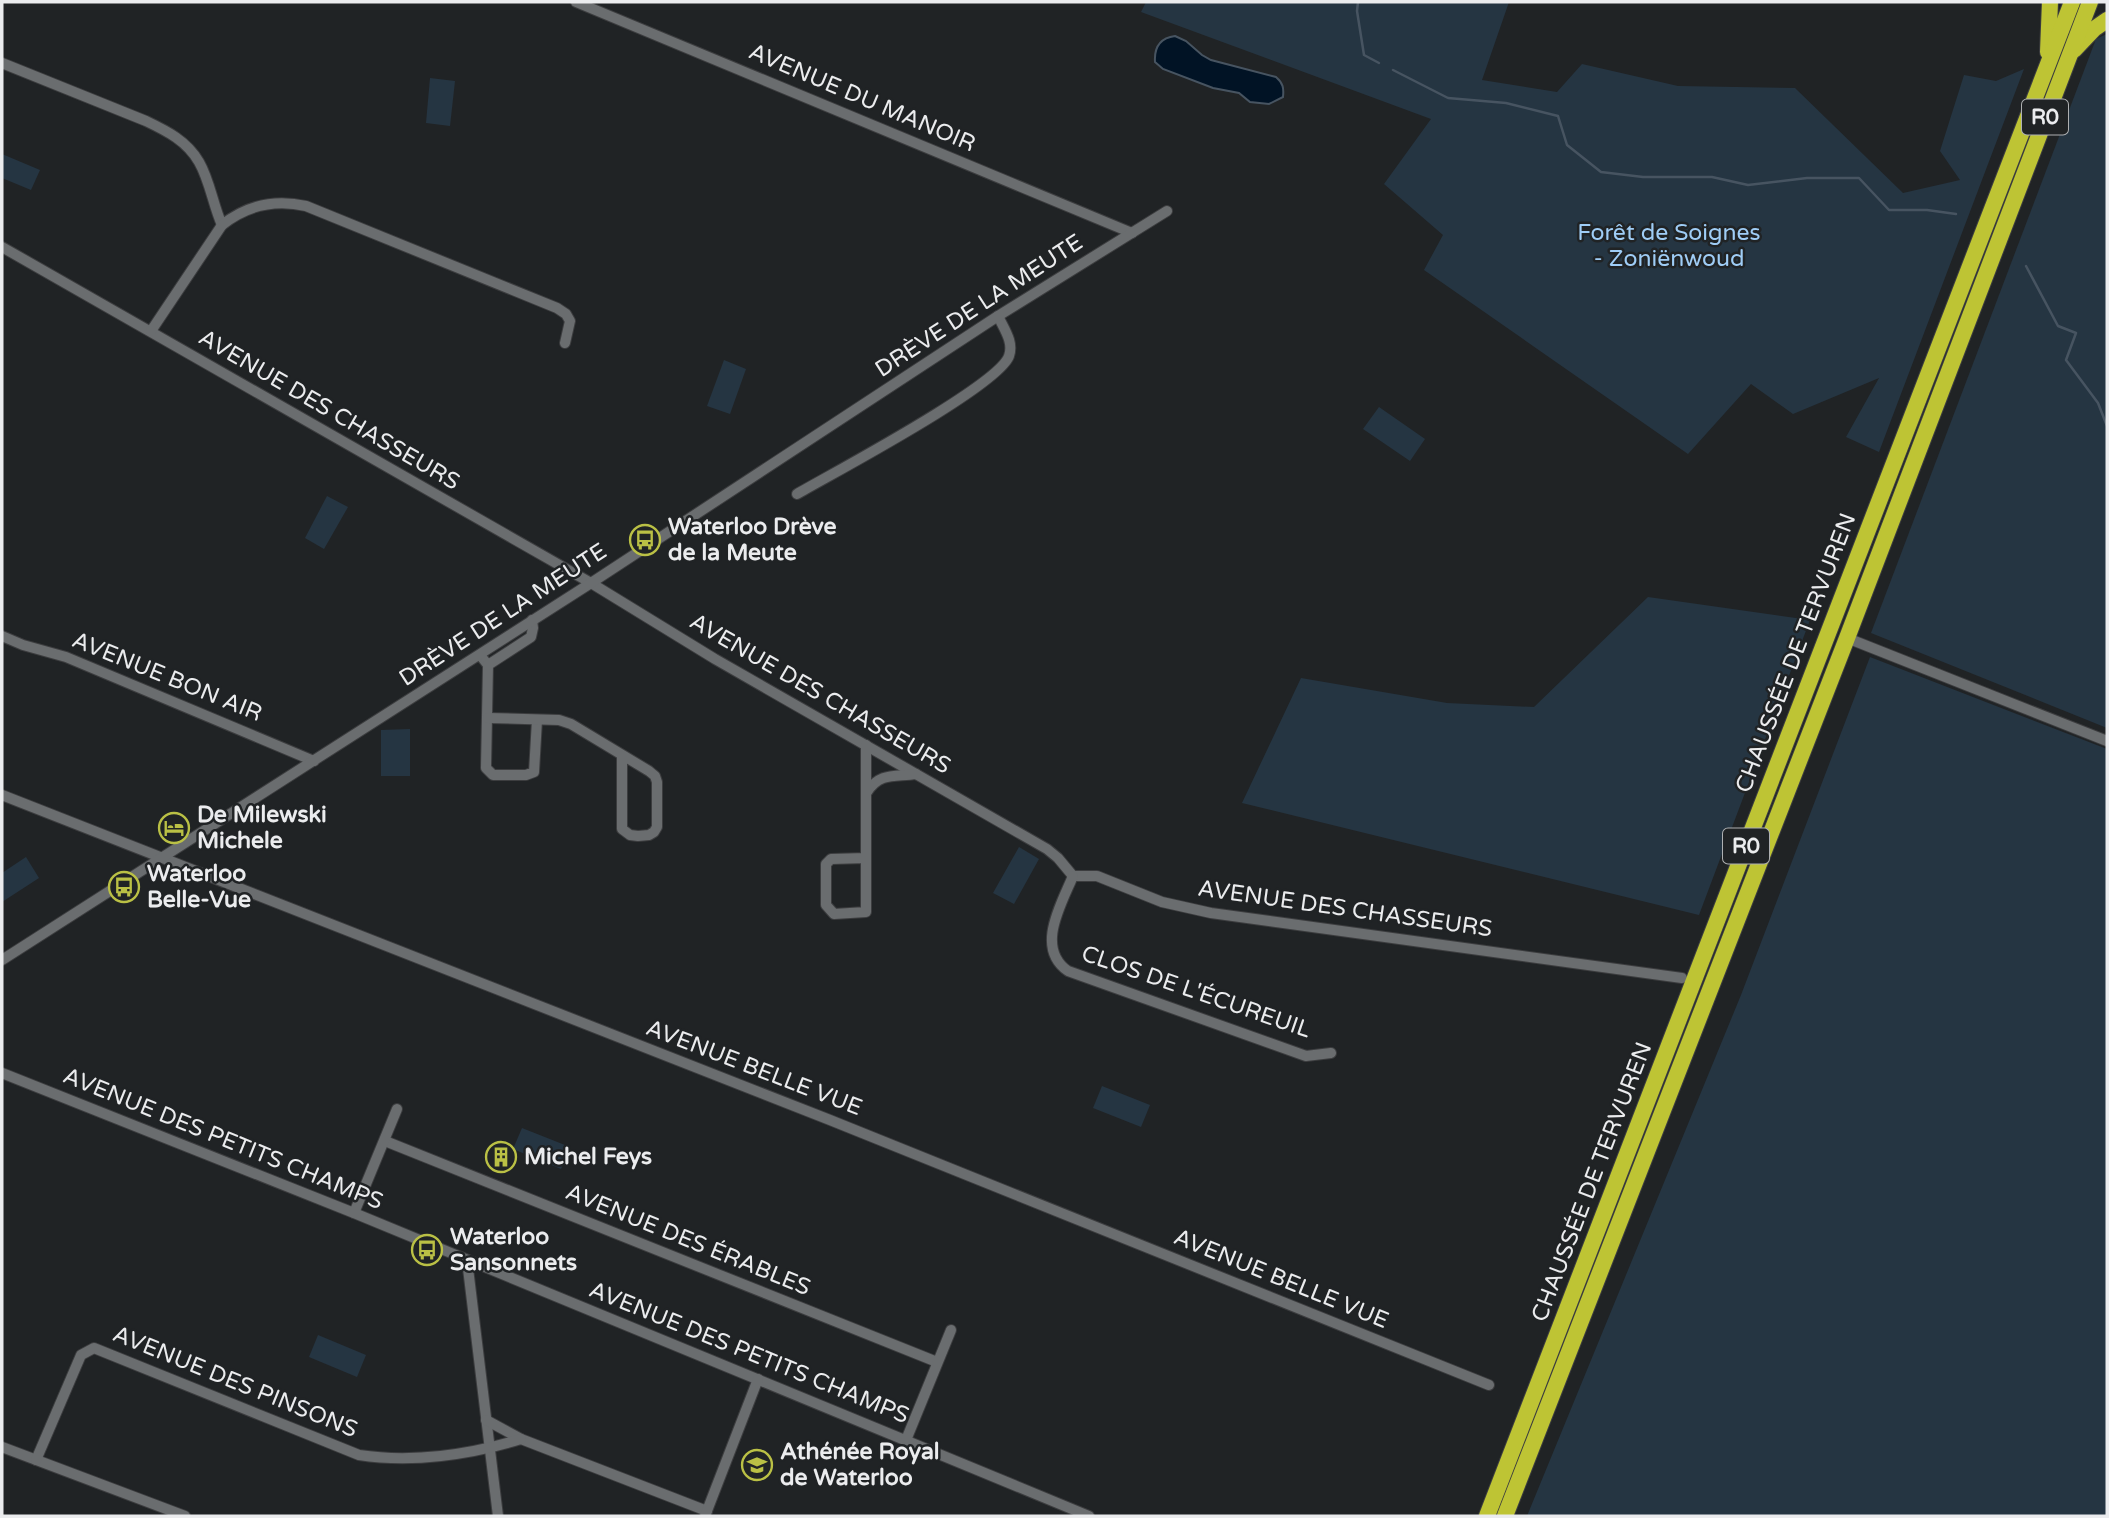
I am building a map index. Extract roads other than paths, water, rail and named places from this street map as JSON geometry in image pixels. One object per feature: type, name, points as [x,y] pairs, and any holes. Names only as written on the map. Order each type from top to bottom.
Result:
[{"type":"highway","points":[[2048,64],[2050,2]]},
{"type":"highway","name":"CHAUSSÉE DE TERVUREN","points":[[1487,1516],[2072,2]]},
{"type":"highway","name":"CHAUSSÉE DE TERVUREN","points":[[1505,1516],[1847,638],[2090,2]]},
{"type":"highway","points":[[2070,53],[2107,20]]},
{"type":"street","name":"AVENUE DU MANOIR","points":[[576,2],[1132,233]]},
{"type":"street","points":[[2,63],[146,121],[186,144],[199,162],[222,225]]},
{"type":"street","points":[[151,331],[222,225],[243,211],[271,203],[289,202],[306,206],[557,308],[566,314],[570,321],[565,344]]},
{"type":"street","name":"DRÈVE DE LA MEUTE","points":[[2,960],[480,655],[998,316],[1167,211]]},
{"type":"street","name":"AVENUE DES CHASSEURS","points":[[2,247],[591,583],[715,659],[1047,849],[1073,876],[1097,876],[1162,902],[1212,913],[1682,978]]},
{"type":"street","points":[[797,494],[969,394],[1004,365],[1009,356],[1010,342],[998,316]]},
{"type":"street","points":[[488,665],[531,637],[532,620]]},
{"type":"street","name":"AVENUE BON AIR","points":[[2,636],[66,657],[314,761]]},
{"type":"street","points":[[1847,638],[2107,741]]},
{"type":"street","points":[[480,655],[488,665],[486,768],[493,775],[526,775],[534,772],[537,720]]},
{"type":"street","points":[[488,718],[559,720],[571,724],[649,771],[655,776],[658,790],[657,827],[649,835],[630,835],[622,830],[622,755]]},
{"type":"street","points":[[866,745],[867,792],[866,912],[830,912],[826,905],[826,864],[831,859],[866,858]]},
{"type":"street","points":[[867,792],[873,782],[882,777],[917,774]]},
{"type":"street","name":"AVENUE BELLE VUE","points":[[2,795],[830,1120],[1489,1385]]},
{"type":"street","name":"CLOS DE L'ÉCUREUIL","points":[[1073,876],[1051,931],[1051,944],[1059,965],[1068,971],[1306,1056],[1331,1053]]},
{"type":"street","name":"AVENUE DES PETITS CHAMPS","points":[[2,1073],[354,1213],[1089,1516]]},
{"type":"street","points":[[354,1213],[397,1110]]},
{"type":"street","name":"AVENUE DES ÉRABLES","points":[[385,1141],[937,1362]]},
{"type":"street","points":[[467,1260],[498,1516]]},
{"type":"street","points":[[906,1440],[951,1330]]},
{"type":"street","name":"AVENUE DES PINSONS","points":[[36,1460],[81,1355],[94,1348],[359,1455],[387,1459],[490,1449]]},
{"type":"street","points":[[486,1420],[521,1439],[706,1513],[758,1379]]},
{"type":"street","points":[[490,1449],[521,1439]]},
{"type":"street","points":[[2,1447],[185,1516]]},
{"type":"waterway","points":[[1358,2],[1364,55],[1379,63]]},
{"type":"waterway","points":[[1393,70],[1448,98],[1506,103],[1558,116],[1567,145],[1601,172],[1643,177],[1712,177],[1748,185],[1807,178],[1859,178],[1889,210],[1927,210],[1956,214]]},
{"type":"waterway","points":[[2026,266],[2058,326],[2076,333],[2066,360],[2098,403],[2107,426]]},
{"type":"place","name":"Waterloo Drève de la Meute","points":[[645,540]]},
{"type":"place","name":"De Milewski Michele","points":[[174,828]]},
{"type":"place","name":"Waterloo Belle-Vue","points":[[124,887]]},
{"type":"place","name":"Michel Feys","points":[[501,1157]]},
{"type":"place","name":"Waterloo Sansonnets","points":[[427,1250]]},
{"type":"place","name":"Athénée Royal de Waterloo","points":[[757,1465]]},
{"type":"park label","name":"Forêt de Soignes - Zoniënwoud","points":[[1669,246]]}]
